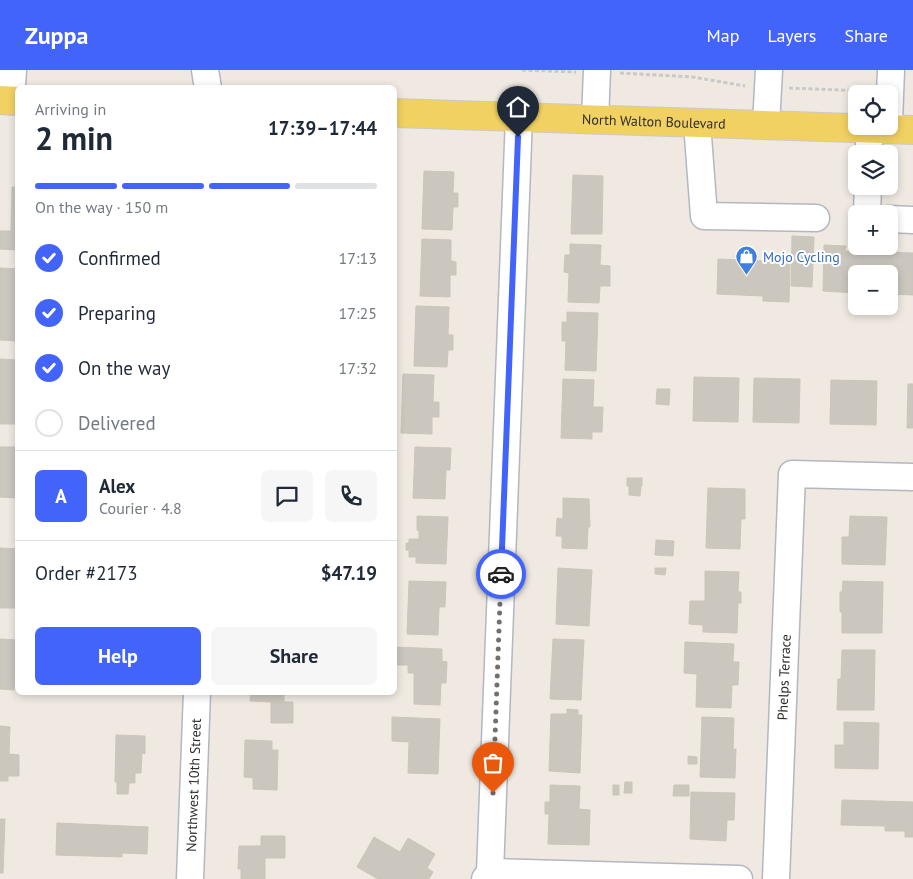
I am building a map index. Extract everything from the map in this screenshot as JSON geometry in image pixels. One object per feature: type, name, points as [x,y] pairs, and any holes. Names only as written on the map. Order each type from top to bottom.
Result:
[{"type":"main road","name":"North Walton Boulevard","points":[[397,113],[848,129]]},
{"type":"street","points":[[9,101],[13,70]]},
{"type":"street","points":[[205,70],[208,85]]},
{"type":"street","points":[[766,125],[769,70]]},
{"type":"street","points":[[595,120],[596,71]]},
{"type":"street","points":[[519,117],[487,875],[739,879]]},
{"type":"street","points":[[697,123],[704,216],[816,218]]},
{"type":"street","points":[[898,219],[913,220]]},
{"type":"street","name":"Phelps Terrace","points":[[776,879],[792,474],[913,477]]},
{"type":"street","name":"Northwest 10th Street","points":[[190,879],[196,695]]},
{"type":"path","points":[[522,70],[596,71],[693,77],[742,86]]},
{"type":"path","points":[[790,88],[890,81]]},
{"type":"building","points":[[424,171],[454,172],[453,193],[458,193],[458,207],[453,207],[452,230],[422,229]]},
{"type":"building","points":[[573,175],[603,176],[602,234],[571,234]]},
{"type":"building","points":[[12,187],[15,187],[15,250],[0,249],[0,231],[11,231]]},
{"type":"building","points":[[792,236],[814,237],[812,287],[791,286]]},
{"type":"building","points":[[422,239],[451,240],[451,261],[456,262],[456,275],[450,275],[450,297],[420,296]]},
{"type":"building","points":[[570,244],[601,245],[600,265],[610,266],[610,286],[600,286],[599,303],[568,302],[569,273],[564,272],[565,255],[570,255]]},
{"type":"building","points":[[824,245],[846,246],[845,251],[848,251],[848,255],[898,255],[898,253],[913,253],[913,295],[898,294],[898,265],[848,265],[848,293],[823,291]]},
{"type":"building","points":[[718,259],[790,262],[789,302],[763,301],[763,296],[717,294]]},
{"type":"building","points":[[0,268],[15,269],[15,341],[0,340]]},
{"type":"building","points":[[416,306],[449,307],[448,335],[453,335],[453,350],[448,350],[447,367],[414,366]]},
{"type":"building","points":[[567,312],[598,313],[596,371],[565,370],[566,341],[562,341],[562,322],[567,322]]},
{"type":"building","points":[[0,359],[15,360],[15,424],[0,424]]},
{"type":"building","points":[[403,374],[434,375],[433,402],[439,402],[439,417],[432,417],[432,434],[401,433]]},
{"type":"building","points":[[694,377],[739,378],[738,422],[693,421]]},
{"type":"building","points":[[754,378],[800,379],[799,423],[753,422]]},
{"type":"building","points":[[563,379],[594,380],[593,407],[603,407],[602,432],[592,432],[592,439],[561,438]]},
{"type":"building","points":[[831,380],[877,381],[876,425],[830,424]]},
{"type":"building","points":[[908,384],[913,384],[913,428],[907,428]]},
{"type":"building","points":[[657,389],[670,389],[669,405],[656,404]]},
{"type":"building","points":[[0,447],[15,447],[15,498],[0,497]]},
{"type":"building","points":[[415,447],[451,448],[450,470],[446,470],[445,499],[413,498]]},
{"type":"building","points":[[627,478],[642,478],[642,486],[627,486]]},
{"type":"building","points":[[629,486],[641,486],[640,496],[629,495]]},
{"type":"building","points":[[708,488],[745,489],[745,519],[741,519],[740,549],[706,548]]},
{"type":"building","points":[[563,498],[589,499],[590,527],[588,527],[587,549],[562,548],[562,536],[556,536],[557,518],[563,519]]},
{"type":"building","points":[[417,516],[448,517],[446,564],[416,563],[416,557],[409,557],[406,543],[409,543],[409,539],[419,539]]},
{"type":"building","points":[[850,516],[887,517],[885,565],[842,564],[842,537],[849,537]]},
{"type":"building","points":[[656,540],[674,541],[673,556],[655,555]]},
{"type":"building","points":[[0,548],[15,549],[15,608],[0,608]]},
{"type":"building","points":[[558,568],[592,570],[589,626],[556,624]]},
{"type":"building","points":[[655,568],[666,568],[665,575],[655,574]]},
{"type":"building","points":[[705,571],[739,572],[738,592],[741,592],[741,603],[738,603],[737,633],[703,632],[703,625],[689,624],[690,601],[705,601]]},
{"type":"building","points":[[409,581],[446,582],[445,607],[439,607],[438,635],[407,634]]},
{"type":"building","points":[[843,581],[883,582],[882,633],[842,633],[840,592],[842,592]]},
{"type":"building","points":[[0,639],[15,640],[14,690],[0,689]]},
{"type":"building","points":[[553,639],[584,640],[581,700],[550,699]]},
{"type":"building","points":[[685,642],[734,644],[733,662],[739,662],[738,685],[732,685],[731,708],[696,707],[697,674],[684,673]]},
{"type":"building","points":[[397,647],[442,649],[442,661],[447,662],[446,683],[441,683],[440,705],[414,704],[414,673],[408,673],[408,665],[397,665]]},
{"type":"building","points":[[842,650],[875,650],[874,710],[837,710],[838,679],[841,679]]},
{"type":"building","points":[[251,695],[284,695],[284,702],[293,702],[293,723],[271,723],[271,702],[250,701]]},
{"type":"building","points":[[567,709],[578,710],[578,715],[582,715],[580,773],[549,771],[551,714],[567,714]]},
{"type":"building","points":[[392,717],[440,719],[438,774],[408,773],[409,742],[392,741]]},
{"type":"building","points":[[702,717],[734,718],[733,749],[736,749],[735,778],[700,777]]},
{"type":"building","points":[[844,722],[879,723],[878,769],[835,768],[835,745],[844,745]]},
{"type":"building","points":[[0,726],[10,727],[9,754],[19,755],[19,776],[8,776],[8,781],[0,781]]},
{"type":"building","points":[[116,735],[145,736],[145,754],[142,753],[141,773],[135,773],[135,783],[129,783],[128,794],[117,794],[117,782],[115,782]]},
{"type":"building","points":[[245,740],[272,741],[272,750],[278,750],[277,790],[253,789],[253,778],[244,777]]},
{"type":"building","points":[[688,756],[697,757],[697,764],[688,764]]},
{"type":"building","points":[[625,782],[632,782],[632,793],[624,793]]},
{"type":"building","points":[[550,785],[580,786],[579,809],[590,810],[589,845],[548,844],[549,814],[545,814],[545,802],[550,802]]},
{"type":"building","points":[[613,785],[619,785],[619,795],[613,795]]},
{"type":"building","points":[[674,785],[689,785],[689,796],[673,796]]},
{"type":"building","points":[[691,792],[735,793],[734,820],[727,820],[726,841],[690,839]]},
{"type":"building","points":[[842,800],[913,802],[913,837],[905,837],[905,831],[885,831],[885,826],[841,825]]},
{"type":"building","points":[[0,819],[5,819],[3,873],[0,873]]},
{"type":"building","points":[[57,823],[148,827],[147,854],[122,853],[122,857],[56,855]]},
{"type":"building","points":[[261,836],[285,836],[285,858],[265,858],[265,879],[241,879],[241,869],[238,869],[239,846],[261,846]]},
{"type":"building","points":[[374,837],[400,852],[408,838],[435,854],[427,868],[433,872],[429,879],[378,879],[357,867]]},
{"type":"way so far","points":[[493,793],[501,574]]},
{"type":"place","name":"Mojo Cycling","points":[[747,276]]},
{"type":"route","points":[[501,574],[518,137]]}]
